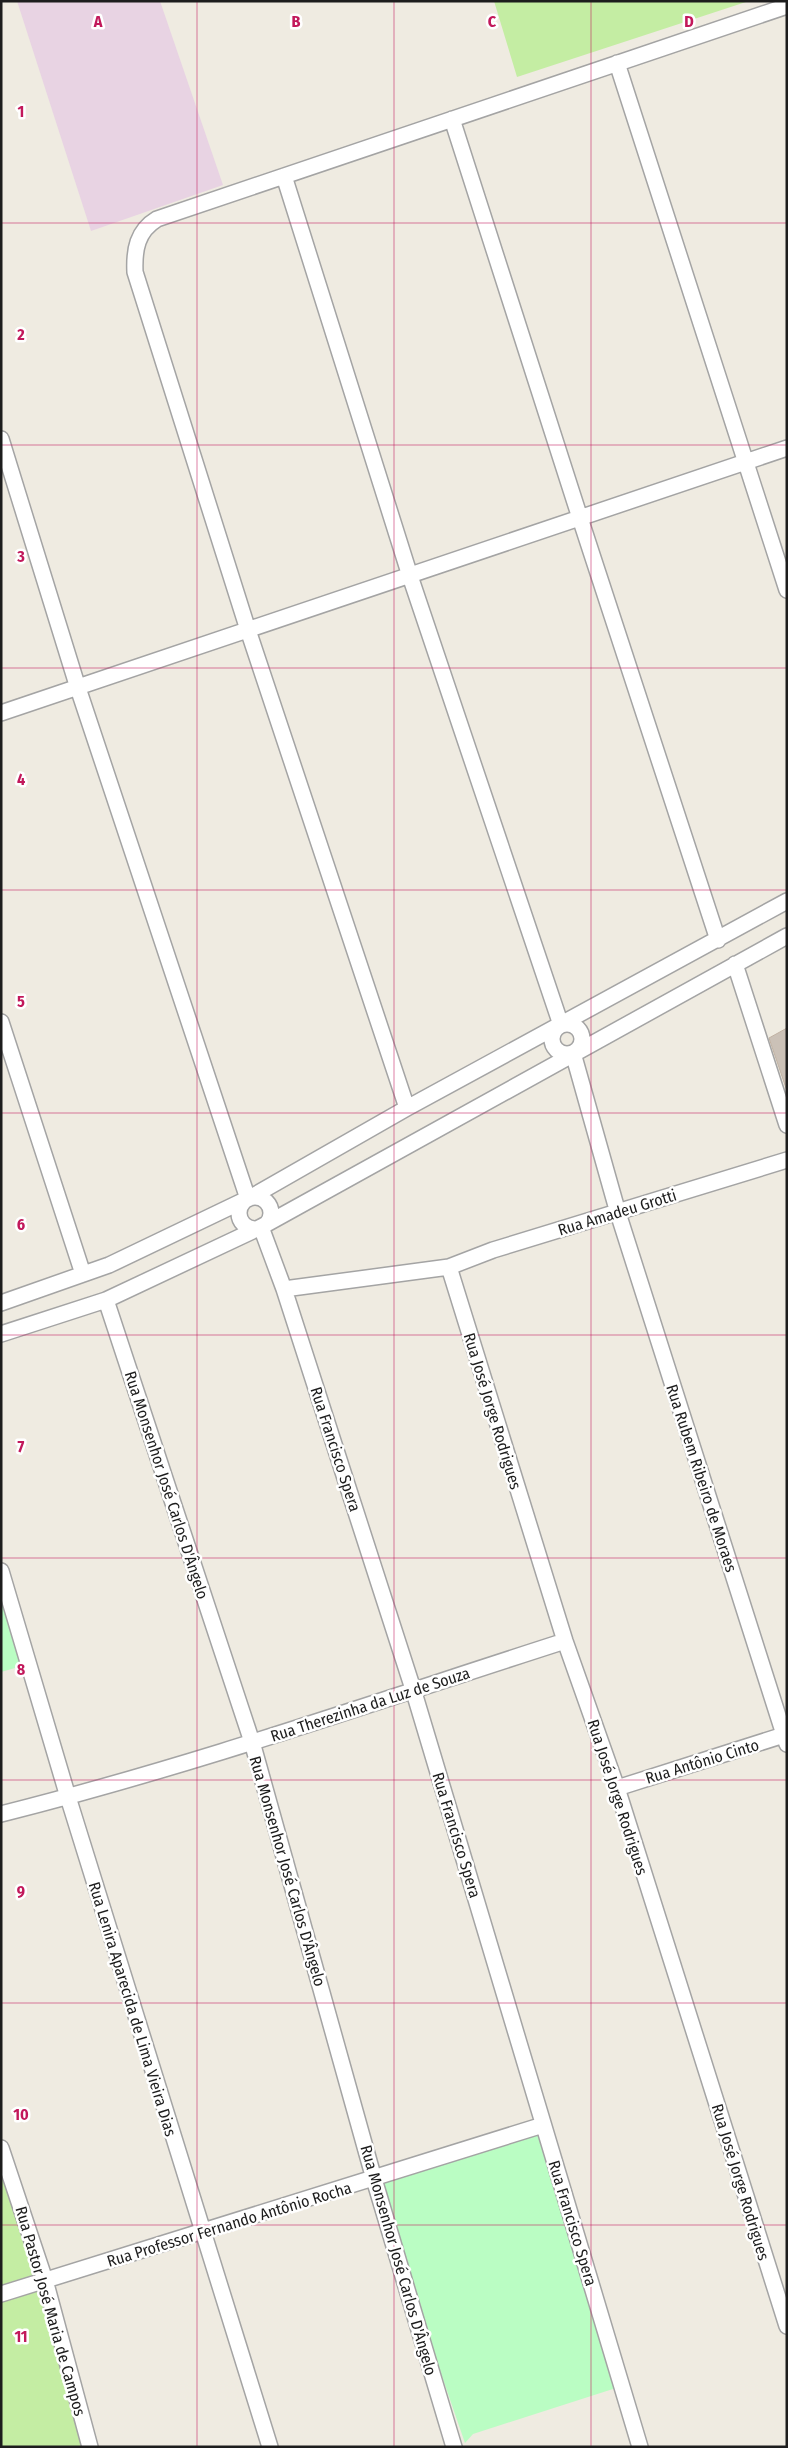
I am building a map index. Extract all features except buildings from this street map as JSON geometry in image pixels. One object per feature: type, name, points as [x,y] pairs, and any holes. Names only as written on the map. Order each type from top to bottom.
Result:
[{"type":"street","points":[[407,1108],[248,630],[135,272],[134,257],[141,234],[156,219],[787,6]]},
{"type":"street","points":[[617,63],[787,590]]},
{"type":"street","points":[[452,119],[718,940]]},
{"type":"street","points":[[284,176],[410,576],[561,1025]]},
{"type":"street","points":[[1,439],[78,688],[248,1199]]},
{"type":"street","points":[[1,714],[787,448]]},
{"type":"street","points":[[1,1303],[109,1265],[248,1199],[407,1108],[718,940],[787,900]]},
{"type":"street","points":[[1,1334],[106,1300],[262,1228],[572,1053],[787,936]]},
{"type":"street","points":[[735,964],[787,1125]]},
{"type":"street","points":[[1,1022],[84,1274]]},
{"type":"street","points":[[561,1025],[568,1024],[579,1030],[581,1043],[572,1053]]},
{"type":"street","name":"Rua Rubem Ribeiro de Moraes","points":[[572,1053],[618,1213],[786,1738]]},
{"type":"street","name":"Rua Amadeu Grotti","points":[[284,1289],[449,1267],[493,1250],[787,1160]]},
{"type":"street","points":[[258,1198],[269,1206],[270,1216],[262,1228],[251,1228],[242,1222],[239,1212],[244,1202],[248,1199],[258,1198]]},
{"type":"street","name":"Rua Francisco Spera","points":[[262,1228],[284,1289],[413,1690],[640,2447]]},
{"type":"street","name":"Rua José Jorge Rodrigues","points":[[449,1267],[565,1641],[617,1788],[784,2307],[787,2326]]},
{"type":"street","name":"Rua Monsenhor José Carlos D'Ângelo","points":[[106,1300],[252,1742],[374,2179],[454,2447]]},
{"type":"street","name":"Rua Lenira Aparecida de Lima Vieira Dias","points":[[1,1571],[68,1797],[270,2447]]},
{"type":"street","name":"Rua Therezinha da Luz de Souza","points":[[1,1814],[68,1797],[252,1742],[565,1641]]},
{"type":"street","name":"Rua Antônio Cinto","points":[[617,1788],[786,1738]]},
{"type":"street","name":"Rua Professor Fernando Antônio Rocha","points":[[1,2294],[543,2125]]},
{"type":"street","name":"Rua Pastor José Maria de Campos","points":[[1,2148],[45,2280],[90,2447]]},
{"type":"shaded area","points":[[17,1],[160,1],[223,185],[91,231]]},
{"type":"green space","points":[[494,1],[749,1],[517,77]]},
{"type":"green space","points":[[1,1571],[29,1664],[1,1672]]},
{"type":"green space","points":[[543,2125],[616,2388],[473,2434],[465,2443],[374,2179]]},
{"type":"green space","points":[[1,2156],[41,2278],[82,2447],[1,2447]]}]
